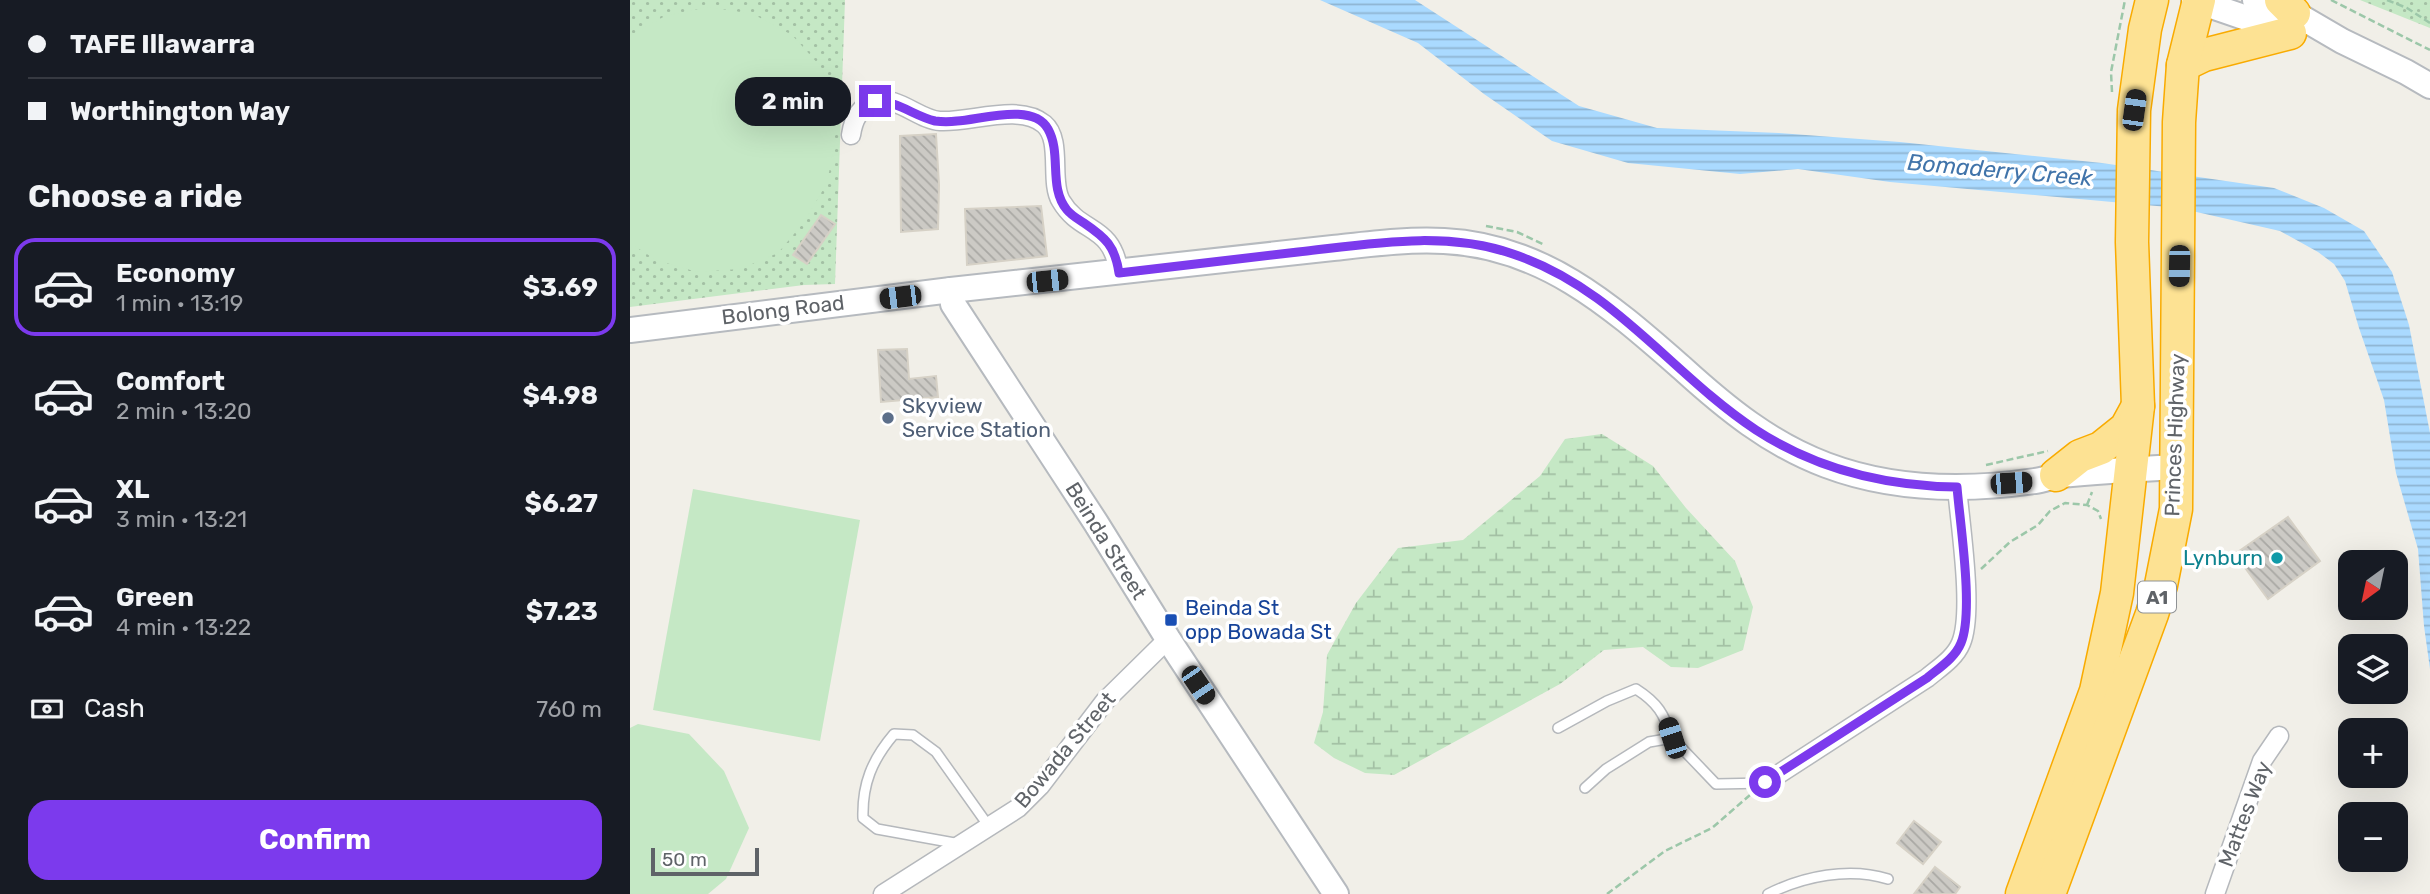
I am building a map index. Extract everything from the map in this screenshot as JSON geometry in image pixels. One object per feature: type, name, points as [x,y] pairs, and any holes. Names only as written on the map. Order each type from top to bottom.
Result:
[{"type":"highway","name":"Princes Highway","points":[[2022,894],[2096,691],[2117,593],[2138,406],[2132,242],[2134,110],[2145,29],[2152,0]]},
{"type":"highway","name":"Princes Highway","points":[[2049,894],[2152,614],[2161,585],[2176,509],[2179,153],[2183,65],[2197,1]]},
{"type":"highway","points":[[2183,65],[2215,52],[2248,46],[2288,15]]},
{"type":"highway","points":[[2049,469],[2101,448],[2126,428],[2138,406]]},
{"type":"main road","points":[[2255,0],[2430,86]]},
{"type":"main road","points":[[2197,1],[2288,15]]},
{"type":"main road","name":"Bolong Road","points":[[630,330],[951,290],[1390,242],[1445,241],[1509,253],[1569,278],[1602,300],[1715,398],[1754,428],[1778,443],[1846,472],[1923,487],[1957,487],[2049,469],[2130,477],[2177,475]]},
{"type":"main road","name":"Beinda Street","points":[[951,290],[953,304],[1336,894]]},
{"type":"street","points":[[850,135],[860,111],[875,101],[888,101],[936,121],[959,121],[998,115],[1029,116],[1046,125],[1052,137],[1059,198],[1069,213],[1110,243],[1119,273]]},
{"type":"street","points":[[1765,782],[1947,663],[1961,645],[1967,618],[1957,487]]},
{"type":"street","name":"Bowada Street","points":[[883,894],[1018,808],[1040,786],[1105,701],[1168,639]]},
{"type":"street","name":"Mattes Way","points":[[2215,894],[2262,761],[2280,736]]},
{"type":"lane","points":[[1558,728],[1607,701],[1636,689],[1654,701],[1666,720],[1672,738],[1716,784],[1765,782]]},
{"type":"lane","points":[[961,844],[877,830],[863,818],[862,795],[878,753],[894,734],[913,735],[936,751],[990,828]]},
{"type":"lane","points":[[1585,788],[1606,769],[1649,742],[1672,738]]},
{"type":"lane","points":[[1768,894],[1808,878],[1868,873],[1888,879]]},
{"type":"path","points":[[2120,23],[2124,0]]},
{"type":"path","points":[[2331,0],[2430,50]]},
{"type":"path","points":[[2387,0],[2407,8],[2430,23]]},
{"type":"path","points":[[1484,225],[1536,239],[1554,251]]},
{"type":"path","points":[[1978,467],[2049,469]]},
{"type":"path","points":[[1964,579],[1984,567],[2010,542],[2064,503],[2087,505],[2098,511],[2103,522]]},
{"type":"path","points":[[1607,894],[1665,851],[1712,828],[1765,782]]},
{"type":"green space","points":[[630,0],[845,0],[835,284],[804,285],[630,307]]},
{"type":"green space","points":[[2360,0],[2430,0],[2430,28]]},
{"type":"green space","points":[[708,7],[753,14],[792,35],[821,67],[836,104],[834,146],[827,183],[804,222],[778,253],[740,269],[697,272],[656,260],[630,243],[630,36],[665,16]]},
{"type":"green space","points":[[1602,434],[1653,466],[1686,508],[1735,561],[1753,607],[1743,650],[1698,668],[1671,667],[1643,647],[1604,650],[1560,684],[1394,775],[1365,773],[1334,758],[1314,743],[1323,712],[1327,655],[1356,603],[1398,548],[1463,540],[1540,476],[1565,439]]},
{"type":"green space","points":[[693,489],[860,520],[820,741],[653,710]]},
{"type":"green space","points":[[638,724],[689,734],[724,771],[749,828],[726,879],[708,894],[630,894],[630,728]]},
{"type":"water","name":"Bomaderry Creek","points":[[1320,0],[1415,0],[1579,106],[1657,128],[1900,142],[2102,163],[2274,188],[2324,208],[2364,231],[2392,272],[2409,325],[2430,433],[2430,669],[2418,549],[2396,473],[2384,400],[2345,281],[2334,264],[2318,252],[2280,231],[2179,208],[1890,182],[1798,169],[1740,174],[1628,163],[1552,141],[1484,94],[1418,43]]},
{"type":"building","points":[[936,134],[938,229],[901,232],[900,136]]},
{"type":"building","points":[[1041,206],[1047,256],[967,265],[965,209]]},
{"type":"building","points":[[821,215],[835,224],[807,264],[793,255]]},
{"type":"building","points":[[907,349],[909,379],[936,376],[938,397],[881,402],[878,350]]},
{"type":"building","name":"Lynburn","points":[[2288,517],[2320,561],[2268,599],[2235,554]]},
{"type":"building","points":[[1914,821],[1941,842],[1923,864],[1897,843]]},
{"type":"building","points":[[1935,867],[1960,887],[1955,894],[1914,894]]},
{"type":"place","name":"Skyview Service Station","points":[[888,418]]},
{"type":"place","name":"Lynburn","points":[[2277,558]]},
{"type":"place","name":"Beinda St opp Bowada St","points":[[1171,620]]},
{"type":"route","points":[[875,101],[888,101],[936,121],[959,121],[998,115],[1029,116],[1046,125],[1052,137],[1059,198],[1069,213],[1110,243],[1119,273],[1390,242],[1445,241],[1485,246],[1532,260],[1569,278],[1602,300],[1715,398],[1778,443],[1846,472],[1923,487],[1957,487],[1967,618],[1961,645],[1947,663],[1927,678],[1765,782]]}]
